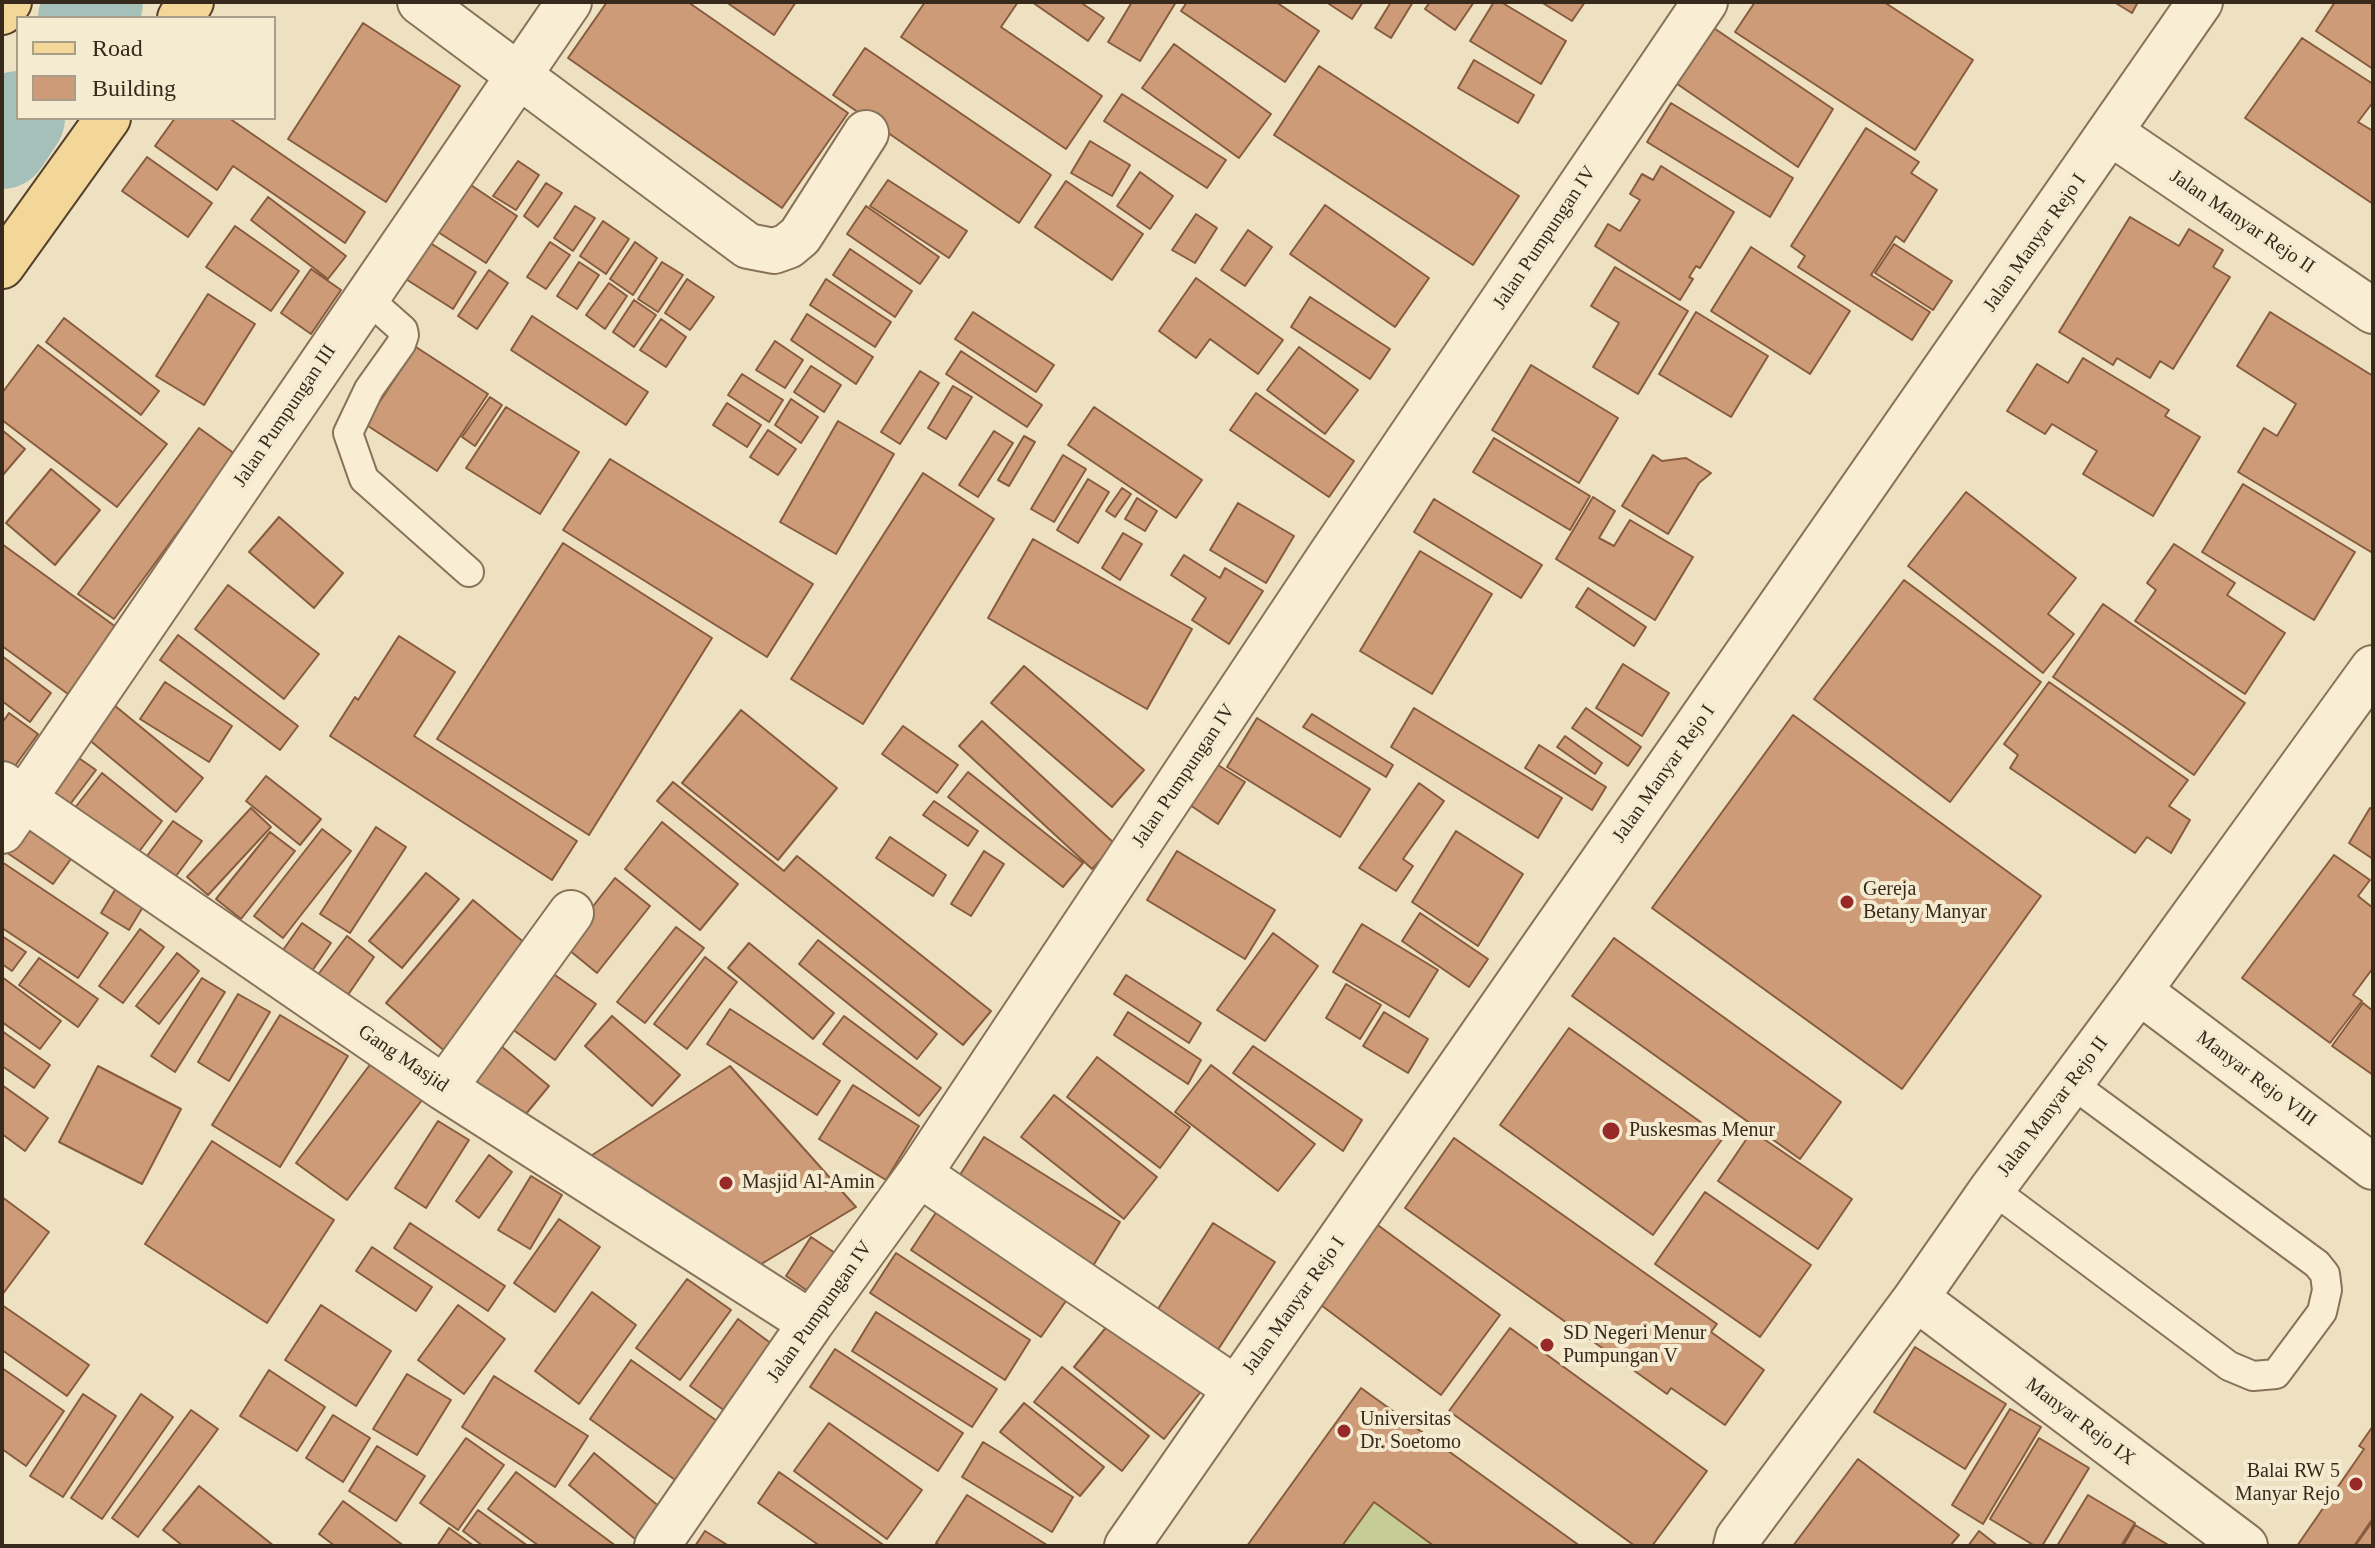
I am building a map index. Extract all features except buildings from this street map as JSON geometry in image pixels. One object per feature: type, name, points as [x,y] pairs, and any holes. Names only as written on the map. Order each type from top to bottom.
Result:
[{"type":"main road","points":[[2,12],[9,2]]},
{"type":"main road","points":[[2,266],[107,120]]},
{"type":"street","points":[[420,2],[748,246],[774,251],[788,246],[800,236],[866,133]]},
{"type":"street","name":"Jalan Pumpungan III","points":[[9,805],[367,298],[569,2]]},
{"type":"street","name":"Jalan Pumpungan IV","points":[[657,1546],[811,1323],[919,1174],[1319,572],[1705,2]]},
{"type":"street","name":"Jalan Manyar Rejo I","points":[[1127,1546],[2200,2]]},
{"type":"street","name":"Jalan Manyar Rejo II","points":[[2111,133],[2373,311]]},
{"type":"street","name":"Jalan Manyar Rejo II","points":[[1736,1546],[1738,1538],[2373,668]]},
{"type":"street","name":"Gang Masjid","points":[[9,805],[811,1323]]},
{"type":"street","points":[[444,1088],[571,913]]},
{"type":"street","name":"Manyar Rejo VIII","points":[[2139,991],[2373,1167]]},
{"type":"street","points":[[919,1174],[1236,1389]]},
{"type":"street","name":"Manyar Rejo IX","points":[[1916,1298],[2245,1546]]},
{"type":"lane","points":[[367,298],[403,330],[404,335],[369,389],[348,433],[364,479],[469,572]]},
{"type":"lane","points":[[1992,1189],[2229,1366],[2253,1376],[2276,1374],[2322,1312],[2327,1290],[2325,1274],[2317,1264],[2071,1083]]},
{"type":"green space","points":[[1374,1502],[1434,1546],[1342,1546]]},
{"type":"waterway","points":[[86,16],[96,2]]},
{"type":"waterway","points":[[2,142],[17,120]]},
{"type":"place","name":"Gereja Betany Manyar","points":[[1847,902]]},
{"type":"place","name":"Puskesmas Menur","points":[[1611,1131]]},
{"type":"place","name":"Masjid Al-Amin","points":[[726,1183]]},
{"type":"place","name":"SD Negeri Menur Pumpungan V","points":[[1547,1345]]},
{"type":"place","name":"Universitas Dr. Soetomo","points":[[1344,1431]]},
{"type":"place","name":"Balai RW 5 Manyar Rejo","points":[[2356,1484]]}]
